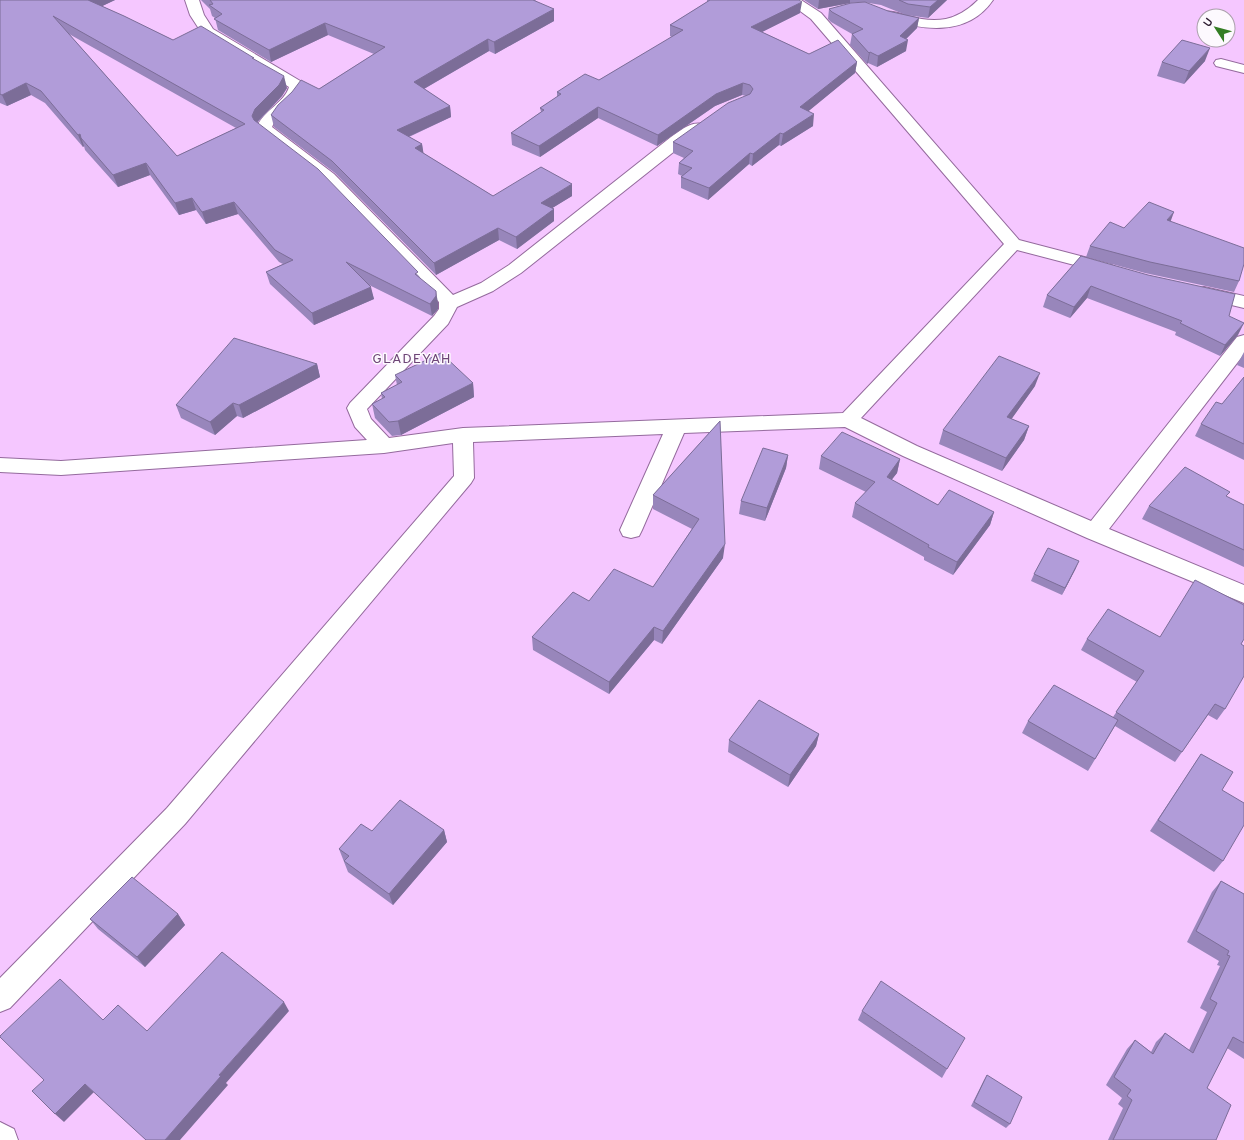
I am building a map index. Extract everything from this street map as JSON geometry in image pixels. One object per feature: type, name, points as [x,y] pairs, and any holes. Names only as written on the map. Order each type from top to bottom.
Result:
[{"type":"street","points":[[192,0],[197,15],[208,32],[297,85],[294,94],[270,116],[265,122],[264,128],[328,177],[448,300],[448,309],[433,330],[357,408],[362,422],[384,446]]},
{"type":"street","points":[[792,0],[823,15],[1013,244],[1121,273]]},
{"type":"street","points":[[878,10],[890,16],[934,25],[953,24],[971,14],[986,0]]},
{"type":"street","points":[[1221,63],[1244,69]]},
{"type":"street","points":[[448,304],[487,286],[515,269],[677,140],[708,119]]},
{"type":"street","points":[[848,420],[1013,244]]},
{"type":"street","points":[[1190,290],[1244,302]]},
{"type":"street","points":[[1095,532],[1244,341]]},
{"type":"street","points":[[0,465],[61,468],[384,446],[463,439],[848,420],[910,451],[1095,532],[1244,594]]},
{"type":"street","points":[[631,530],[676,428]]},
{"type":"street","points":[[0,998],[176,816],[464,478],[463,439]]},
{"type":"building","points":[[0,0],[88,0],[173,40],[201,26],[284,76],[279,85],[255,109],[252,116],[254,120],[318,169],[418,272],[415,274],[436,291],[436,296],[430,304],[346,262],[371,287],[312,313],[266,272],[293,260],[275,250],[234,202],[202,212],[192,198],[175,203],[146,163],[113,175],[81,138],[80,134],[78,135],[41,91],[26,83],[2,95],[0,94]],"holes":[[[53,16],[245,124],[177,156]]]},
{"type":"building","points":[[210,0],[533,0],[554,9],[494,42],[488,39],[414,82],[450,106],[397,130],[422,144],[415,148],[493,196],[541,167],[572,184],[541,203],[554,209],[516,237],[498,228],[434,263],[332,161],[271,115],[301,80],[319,89],[385,47],[325,23],[269,50],[214,19],[222,14],[209,5],[213,4]]},
{"type":"building","points":[[710,0],[799,0],[802,2],[751,27],[809,54],[838,40],[857,62],[800,107],[814,114],[783,134],[780,133],[753,154],[750,153],[709,188],[681,177],[692,168],[679,163],[693,151],[673,142],[728,103],[750,94],[753,89],[750,85],[743,83],[716,94],[658,135],[598,107],[539,146],[511,133],[544,110],[540,108],[561,94],[557,92],[585,74],[599,80],[683,30],[670,25]]},
{"type":"building","points":[[899,0],[938,0],[930,7],[908,4]]},
{"type":"building","points":[[865,2],[888,11],[919,18],[900,36],[908,40],[878,56],[870,52],[869,53],[852,34],[863,29],[829,9],[851,3]]},
{"type":"building","points":[[1182,40],[1196,44],[1196,48],[1210,48],[1189,71],[1162,62]]},
{"type":"building","points":[[1149,202],[1174,212],[1167,220],[1244,248],[1244,264],[1239,281],[1150,262],[1090,246],[1110,222],[1124,228]]},
{"type":"building","points":[[1081,256],[1148,275],[1235,294],[1229,316],[1244,323],[1225,345],[1180,323],[1182,321],[1091,286],[1074,307],[1047,295]]},
{"type":"building","points":[[234,338],[317,364],[239,405],[233,403],[210,422],[176,405]]},
{"type":"building","points":[[441,353],[473,383],[398,421],[389,422],[372,404],[385,397],[381,393],[402,382],[395,375]]},
{"type":"building","points":[[999,356],[1040,373],[1007,417],[1029,426],[1006,458],[943,430]]},
{"type":"building","points":[[1244,377],[1244,444],[1201,424],[1216,402],[1222,404]]},
{"type":"building","points":[[720,421],[725,544],[663,631],[654,627],[609,682],[532,637],[573,592],[589,601],[614,569],[653,587],[699,519],[653,495]]},
{"type":"building","points":[[842,432],[900,459],[887,477],[938,505],[949,490],[994,512],[957,562],[928,547],[929,545],[855,503],[875,482],[821,456]]},
{"type":"building","points":[[763,448],[788,455],[767,508],[741,501]]},
{"type":"building","points":[[1185,467],[1230,492],[1226,496],[1244,505],[1244,550],[1149,506]]},
{"type":"building","points":[[1048,548],[1079,561],[1065,588],[1034,574]]},
{"type":"building","points":[[1195,580],[1244,605],[1244,639],[1241,644],[1244,646],[1244,676],[1225,709],[1215,704],[1182,752],[1116,712],[1144,671],[1087,639],[1108,609],[1160,637]]},
{"type":"building","points":[[1054,685],[1118,720],[1095,759],[1028,721]]},
{"type":"building","points":[[759,700],[819,734],[790,775],[729,740]]},
{"type":"building","points":[[1201,754],[1233,772],[1222,790],[1244,803],[1244,825],[1223,861],[1158,820]]},
{"type":"building","points":[[400,800],[444,830],[389,894],[344,861],[349,856],[339,849],[361,824],[372,831]]},
{"type":"building","points":[[132,877],[178,914],[137,957],[90,919]]},
{"type":"building","points":[[1221,881],[1244,894],[1244,1043],[1233,1037],[1207,1088],[1231,1105],[1216,1140],[1113,1140],[1132,1100],[1127,1096],[1131,1090],[1114,1077],[1135,1040],[1153,1054],[1165,1033],[1193,1053],[1217,1003],[1210,999],[1230,956],[1227,955],[1229,951],[1196,931]]},
{"type":"building","points":[[222,952],[284,1002],[219,1075],[221,1076],[165,1140],[146,1140],[85,1084],[55,1114],[32,1091],[44,1080],[0,1037],[60,979],[103,1020],[118,1005],[147,1031]]},
{"type":"building","points":[[881,981],[965,1038],[947,1069],[862,1011]]},
{"type":"building","points":[[987,1075],[1022,1097],[1010,1124],[974,1102]]},
{"type":"district","name":"GLADEYAH","points":[[412,359]]}]
